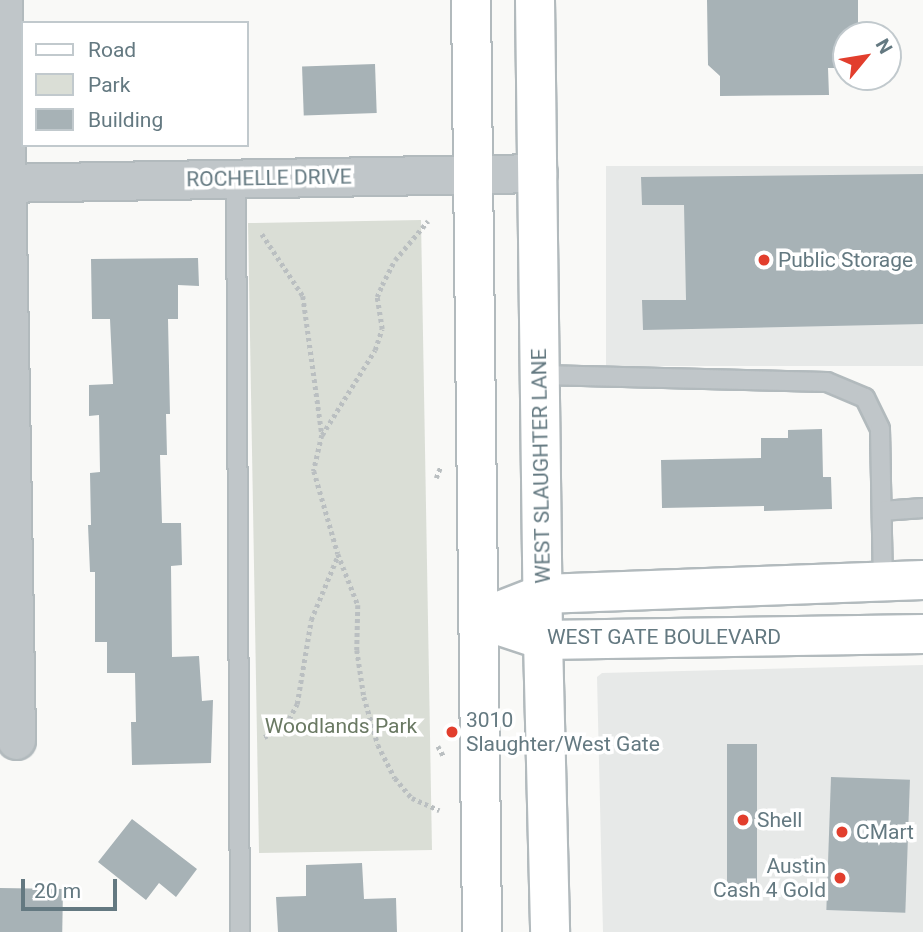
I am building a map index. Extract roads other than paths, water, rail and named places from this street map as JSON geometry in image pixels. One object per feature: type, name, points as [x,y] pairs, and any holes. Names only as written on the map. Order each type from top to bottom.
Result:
[{"type":"main road","points":[[471,0],[482,932]]},
{"type":"main road","name":"WEST SLAUGHTER LANE","points":[[535,0],[543,640],[550,932]]},
{"type":"main road","name":"WEST GATE BOULEVARD","points":[[479,619],[543,594],[923,580]]},
{"type":"main road","name":"WEST GATE BOULEVARD","points":[[479,619],[543,640],[923,634]]},
{"type":"street","points":[[3,0],[4,183],[16,740]]},
{"type":"street","name":"ROCHELLE DRIVE","points":[[4,183],[472,172],[538,173]]},
{"type":"lane","points":[[236,179],[240,932]]},
{"type":"lane","points":[[541,375],[827,382],[865,398],[880,429],[883,581]]},
{"type":"lane","points":[[882,510],[923,508]]},
{"type":"place","name":"Public Storage","points":[[764,260]]},
{"type":"place","name":"3010 Slaughter/West Gate","points":[[452,732]]},
{"type":"place","name":"Shell","points":[[743,820]]},
{"type":"place","name":"CMart","points":[[842,832]]},
{"type":"place","name":"Austin Cash 4 Gold","points":[[840,878]]},
{"type":"park label","name":"Woodlands Park","points":[[341,726]]}]
